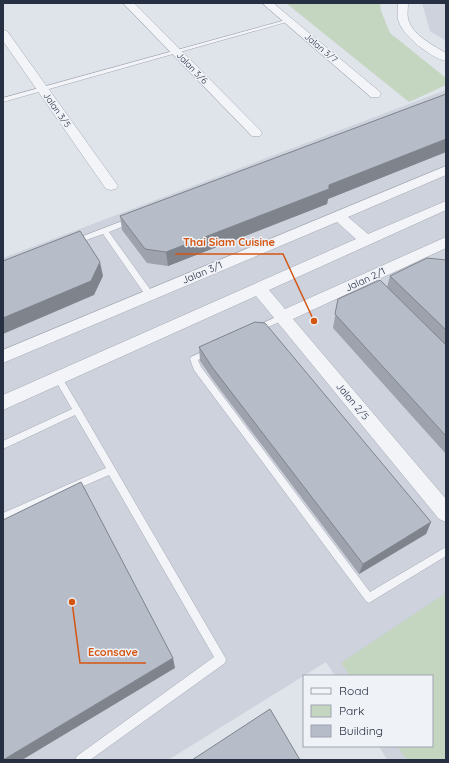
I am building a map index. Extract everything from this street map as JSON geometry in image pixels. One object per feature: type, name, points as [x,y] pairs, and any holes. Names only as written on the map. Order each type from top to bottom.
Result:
[{"type":"street","name":"Jalan 3/6","points":[[128,3],[256,134]]},
{"type":"street","name":"Jalan 3/7","points":[[267,3],[375,94]]},
{"type":"street","points":[[403,3],[402,17],[406,26],[413,35],[446,58]]},
{"type":"street","name":"Jalan 3/5","points":[[3,33],[111,186]]},
{"type":"street","name":"Jalan 3/1","points":[[3,357],[149,294],[446,170]]},
{"type":"street","points":[[3,403],[446,205]]},
{"type":"street","points":[[338,215],[367,241]]},
{"type":"street","name":"Jalan 2/1","points":[[283,317],[370,281],[444,245]]},
{"type":"street","name":"Jalan 2/5","points":[[260,289],[446,513]]},
{"type":"lane","points":[[3,100],[288,21]]},
{"type":"lane","points":[[68,244],[142,216]]},
{"type":"lane","points":[[104,230],[149,294]]},
{"type":"lane","points":[[249,333],[283,317]]},
{"type":"lane","points":[[215,349],[194,358],[197,368],[369,598],[446,551]]},
{"type":"lane","points":[[58,378],[221,659],[81,760]]},
{"type":"lane","points":[[3,445],[77,410]]},
{"type":"lane","points":[[3,517],[112,470]]},
{"type":"shaded area","points":[[422,3],[446,3],[446,41],[430,31]]},
{"type":"shaded area","points":[[446,90],[446,760],[387,760],[380,747],[433,747],[433,675],[334,675],[326,662],[168,760],[3,760],[3,258]]},
{"type":"green space","points":[[286,3],[380,3],[381,11],[390,33],[446,78],[446,85],[409,102]]},
{"type":"green space","points":[[446,593],[446,760],[407,760],[398,747],[433,747],[433,675],[349,675],[341,663]]},
{"type":"building","points":[[446,94],[446,139],[329,185],[329,189],[166,252],[145,249],[120,216]]},
{"type":"building","points":[[80,231],[100,262],[91,281],[3,318],[3,261]]},
{"type":"building","points":[[427,258],[446,260],[446,330],[390,276]]},
{"type":"building","points":[[380,280],[446,345],[446,436],[335,314],[338,299]]},
{"type":"building","points":[[255,322],[265,323],[431,522],[363,564],[212,367],[199,347]]},
{"type":"building","points":[[81,482],[173,658],[3,760],[3,520]]},
{"type":"building","points":[[270,709],[300,760],[192,760]]},
{"type":"place","name":"Thai Siam Cuisine","points":[[314,321]]},
{"type":"place","name":"Econsave","points":[[72,602]]}]
